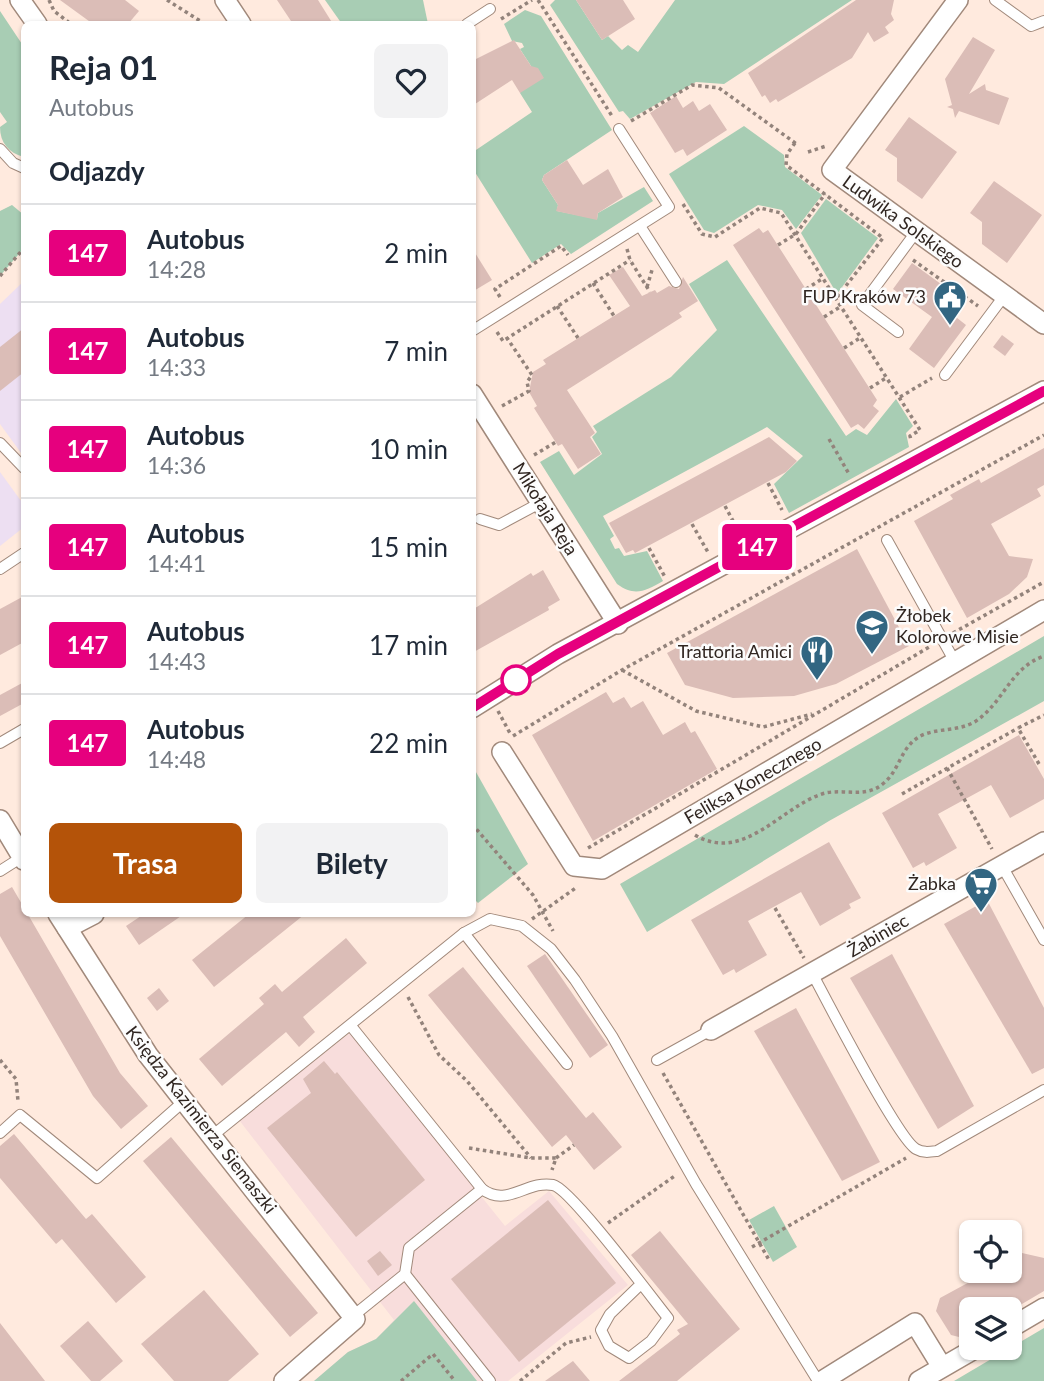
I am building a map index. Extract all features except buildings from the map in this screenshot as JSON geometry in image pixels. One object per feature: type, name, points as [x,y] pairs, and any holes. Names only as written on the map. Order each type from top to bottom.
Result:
[{"type":"street","points":[[20,0],[35,21]]},
{"type":"street","points":[[225,0],[239,21]]},
{"type":"street","name":"Ludwika Solskiego","points":[[958,0],[832,170],[1044,324]]},
{"type":"street","points":[[477,705],[558,654],[618,624],[1044,391]]},
{"type":"street","name":"Mikołaja Reja","points":[[476,400],[618,624]]},
{"type":"street","name":"Feliksa Konecznego","points":[[602,869],[1044,610]]},
{"type":"street","points":[[511,746],[574,866],[602,869]]},
{"type":"street","points":[[0,820],[21,855]]},
{"type":"street","name":"Żabiniec","points":[[711,1030],[1044,842]]},
{"type":"street","points":[[63,921],[81,917]]},
{"type":"street","name":"Księdza Kazimierza Siemaszki","points":[[63,921],[129,1028],[183,1102],[355,1319]]},
{"type":"street","points":[[1022,1321],[1044,1308]]},
{"type":"street","points":[[284,1381],[355,1319]]},
{"type":"street","points":[[820,1381],[915,1323],[942,1367]]},
{"type":"street","points":[[919,1381],[959,1358]]},
{"type":"lane","points":[[995,0],[1031,26],[1044,21]]},
{"type":"lane","points":[[472,21],[490,9]]},
{"type":"lane","points":[[476,328],[669,207],[619,129]]},
{"type":"lane","points":[[0,149],[12,163],[21,167]]},
{"type":"lane","points":[[640,226],[676,282]]},
{"type":"lane","points":[[898,332],[862,305],[916,232]]},
{"type":"lane","points":[[942,374],[1004,296]]},
{"type":"lane","points":[[0,443],[21,465]]},
{"type":"lane","points":[[480,519],[499,525],[540,503]]},
{"type":"lane","points":[[887,541],[955,662]]},
{"type":"lane","points":[[0,569],[21,555]]},
{"type":"lane","points":[[0,743],[21,731]]},
{"type":"lane","points":[[0,872],[21,859]]},
{"type":"lane","points":[[1002,866],[1044,940]]},
{"type":"lane","points":[[212,1136],[464,933],[490,919],[522,926],[551,949],[612,1036],[738,1255],[820,1381]]},
{"type":"lane","points":[[464,933],[567,1064]]},
{"type":"lane","points":[[812,973],[904,1138],[914,1149],[924,1153],[937,1151],[1044,1090]]},
{"type":"lane","points":[[351,1026],[482,1189],[492,1195],[506,1196],[548,1184],[564,1190],[641,1284],[668,1318],[651,1341],[629,1358],[610,1346],[601,1330],[610,1314],[641,1284]]},
{"type":"lane","points":[[657,1060],[711,1030]]},
{"type":"lane","points":[[0,1133],[20,1115],[97,1178],[183,1102]]},
{"type":"lane","points":[[355,1319],[358,1312],[405,1274],[410,1248],[482,1189]]},
{"type":"lane","points":[[405,1274],[490,1381]]},
{"type":"path","points":[[49,0],[54,11],[67,21]]},
{"type":"path","points":[[167,0],[200,21]]},
{"type":"path","points":[[630,122],[692,85],[719,88],[797,144],[787,154],[786,165],[883,237],[835,300]]},
{"type":"path","points":[[808,152],[833,143]]},
{"type":"path","points":[[778,245],[796,234],[825,194]]},
{"type":"path","points":[[702,234],[715,237],[760,208],[781,213],[920,430],[909,436],[915,449]]},
{"type":"path","points":[[633,245],[626,252],[649,290],[654,265]]},
{"type":"path","points":[[0,276],[21,252]]},
{"type":"path","points":[[902,252],[980,308]]},
{"type":"path","points":[[488,333],[496,329],[503,341],[630,260]]},
{"type":"path","points":[[806,289],[822,278]]},
{"type":"path","points":[[593,283],[614,316]]},
{"type":"path","points":[[557,306],[578,338]]},
{"type":"path","points":[[824,317],[839,307]]},
{"type":"path","points":[[498,409],[529,391],[527,382],[533,375],[507,338]]},
{"type":"path","points":[[844,348],[860,338]]},
{"type":"path","points":[[899,398],[942,374]]},
{"type":"path","points":[[870,388],[886,378]]},
{"type":"path","points":[[477,705],[489,712],[496,708],[511,746],[622,670],[1044,435]]},
{"type":"path","points":[[829,439],[854,482]]},
{"type":"path","points":[[529,458],[556,442]]},
{"type":"path","points":[[768,483],[786,518]]},
{"type":"path","points":[[725,506],[744,541]]},
{"type":"path","points":[[692,524],[712,558]]},
{"type":"path","points":[[649,548],[668,582]]},
{"type":"path","points":[[584,850],[1044,582]]},
{"type":"path","points":[[684,821],[695,835],[706,842],[746,839],[763,832],[803,802],[822,793],[855,794],[879,787],[887,781],[911,743],[924,734],[962,728],[974,722],[987,713],[1023,666],[1044,656]]},
{"type":"path","points":[[622,670],[696,711],[763,727],[817,713]]},
{"type":"path","points":[[902,794],[1044,715]]},
{"type":"path","points":[[1018,728],[1039,764]]},
{"type":"path","points":[[947,768],[1002,866]]},
{"type":"path","points":[[476,829],[533,895],[559,941]]},
{"type":"path","points":[[522,926],[602,869]]},
{"type":"path","points":[[775,908],[812,973]]},
{"type":"path","points":[[402,984],[439,1055],[467,1081],[531,1158]]},
{"type":"path","points":[[0,1060],[16,1079],[20,1115]]},
{"type":"path","points":[[657,1060],[769,1260]]},
{"type":"path","points":[[456,1156],[466,1147],[531,1158],[556,1158],[574,1145]]},
{"type":"path","points":[[738,1255],[911,1156],[914,1149]]},
{"type":"path","points":[[548,1184],[556,1158]]},
{"type":"path","points":[[597,1230],[686,1168]]},
{"type":"path","points":[[520,1381],[566,1343],[586,1340]]},
{"type":"path","points":[[401,1381],[433,1354],[455,1381]]},
{"type":"shaded area","points":[[21,284],[21,453],[0,424],[0,304]]},
{"type":"shaded area","points":[[0,472],[21,501],[21,529],[0,546]]},
{"type":"shaded area","points":[[350,1033],[505,1226],[549,1191],[628,1285],[508,1381],[314,1381],[348,1352],[376,1339],[394,1320],[239,1120]]},
{"type":"green space","points":[[325,0],[423,0],[427,21],[340,21]]},
{"type":"green space","points":[[555,0],[576,0],[602,40],[608,36],[622,50],[628,45],[638,52],[675,0],[852,0],[724,84],[696,82],[630,119],[623,111],[619,112],[550,5]]},
{"type":"green space","points":[[525,10],[541,16],[612,130],[544,175],[542,180],[558,205],[557,211],[597,219],[598,213],[644,187],[653,201],[571,254],[561,244],[532,263],[476,174],[476,150],[532,112],[520,93],[531,66],[520,49],[524,47],[522,43],[512,41],[504,24]]},
{"type":"green space","points":[[0,11],[21,42],[21,156],[6,146],[2,138],[0,127],[7,122],[0,112]]},
{"type":"green space","points":[[744,126],[784,155],[785,167],[822,195],[796,229],[782,210],[758,205],[714,233],[704,230],[669,174]]},
{"type":"green space","points":[[826,199],[878,238],[837,294],[801,233]]},
{"type":"green space","points":[[12,205],[21,212],[21,252],[0,276],[0,211]]},
{"type":"green space","points":[[727,260],[846,436],[856,429],[867,435],[896,399],[913,426],[906,433],[909,447],[789,513],[774,484],[803,456],[767,427],[603,516],[614,536],[610,539],[615,549],[619,548],[624,556],[647,551],[663,581],[645,590],[629,590],[617,584],[540,462],[559,451],[574,475],[602,454],[592,437],[597,432],[593,426],[671,377],[717,330],[689,284]]},
{"type":"green space","points":[[1044,636],[1044,701],[829,821],[647,932],[620,884]]},
{"type":"green space","points":[[476,772],[528,864],[478,903],[476,901]]},
{"type":"green space","points":[[774,1206],[797,1247],[773,1262],[749,1220]]},
{"type":"green space","points":[[414,1301],[477,1381],[314,1381],[348,1352],[376,1339]]},
{"type":"green space","points":[[1044,1328],[1044,1381],[954,1381],[990,1360],[1022,1360],[1022,1341]]},
{"type":"bus line","name":"147","points":[[476,705],[558,654],[618,624],[1044,391]]},
{"type":"place","name":"FUP Kraków 73","points":[[950,327]]},
{"type":"place","name":"Żłobek Kolorowe Misie","points":[[872,656]]},
{"type":"place","name":"Trattoria Amici","points":[[817,682]]},
{"type":"place","name":"Żabka","points":[[981,914]]}]
